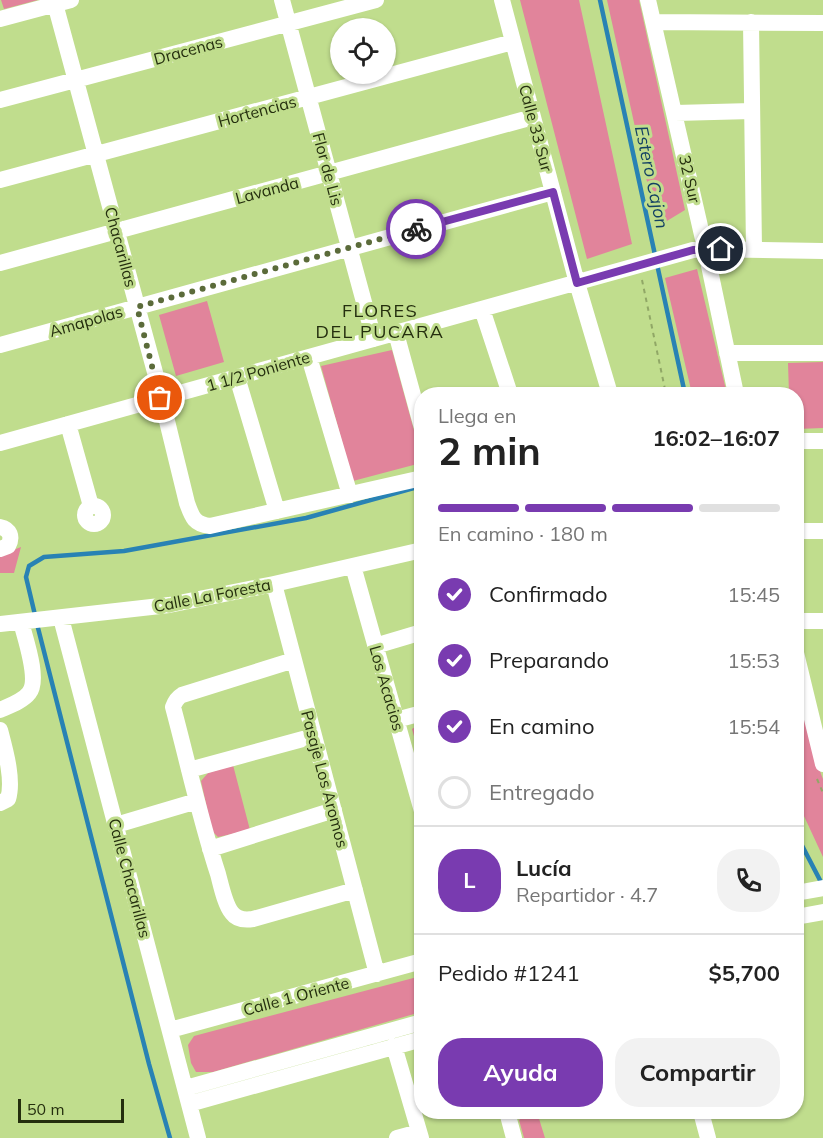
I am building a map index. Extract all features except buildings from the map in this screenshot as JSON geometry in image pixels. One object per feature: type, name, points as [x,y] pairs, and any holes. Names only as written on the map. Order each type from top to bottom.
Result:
[{"type":"street","name":"Flor de Lis","points":[[282,0],[374,339]]},
{"type":"street","name":"Dracenas","points":[[0,100],[376,0]]},
{"type":"street","name":"Calle 33 Sur","points":[[502,0],[577,283],[608,387]]},
{"type":"street","name":"32 Sur","points":[[648,0],[734,387]]},
{"type":"street","points":[[0,19],[60,1]]},
{"type":"street","name":"Chacarillas","points":[[60,1],[76,80],[191,515],[201,525],[210,526],[277,511]]},
{"type":"street","points":[[653,22],[823,23]]},
{"type":"street","points":[[751,22],[754,250]]},
{"type":"street","name":"Hortencias","points":[[0,180],[513,42]]},
{"type":"street","points":[[675,113],[752,111]]},
{"type":"street","name":"Lavanda","points":[[0,263],[533,117]]},
{"type":"street","name":"Amapolas","points":[[0,345],[553,192]]},
{"type":"street","name":"1 1/2 Poniente","points":[[0,443],[680,253],[705,249],[823,251]]},
{"type":"street","points":[[482,309],[508,387]]},
{"type":"street","points":[[396,333],[414,399]]},
{"type":"street","points":[[727,353],[823,353]]},
{"type":"street","points":[[309,357],[350,495]]},
{"type":"street","points":[[237,377],[277,511],[414,480]]},
{"type":"street","points":[[68,424],[91,506]]},
{"type":"street","points":[[804,441],[823,441]]},
{"type":"street","points":[[0,527],[6,528],[11,537],[8,546],[0,549]]},
{"type":"street","points":[[804,531],[823,531]]},
{"type":"street","name":"Calle La Foresta","points":[[0,624],[169,606],[414,552]]},
{"type":"street","name":"Los Acacios","points":[[353,566],[414,780]]},
{"type":"street","name":"Pasaje Los Aromos","points":[[274,584],[376,974]]},
{"type":"street","name":"Calle Chacarillas","points":[[54,618],[116,825],[198,1138]]},
{"type":"street","points":[[804,621],[823,621]]},
{"type":"street","points":[[0,710],[28,694],[32,688],[33,673],[24,622]]},
{"type":"street","points":[[375,645],[414,634]]},
{"type":"street","points":[[294,660],[178,697],[173,707],[197,801],[228,905],[232,914],[238,918],[253,919],[355,890]]},
{"type":"street","points":[[804,675],[817,711],[823,764]]},
{"type":"street","points":[[396,720],[414,715]]},
{"type":"street","points":[[0,730],[10,780],[8,799],[0,803]]},
{"type":"street","points":[[189,770],[314,736]]},
{"type":"street","points":[[116,825],[197,801]]},
{"type":"street","points":[[210,849],[334,810]]},
{"type":"street","points":[[804,892],[823,888]]},
{"type":"street","points":[[804,915],[823,912]]},
{"type":"street","name":"Calle 1 Oriente","points":[[170,1030],[414,963]]},
{"type":"street","points":[[188,1096],[414,1025]]},
{"type":"street","points":[[188,1096],[414,1041]]},
{"type":"street","points":[[394,1046],[414,1114]]},
{"type":"street","points":[[397,1138],[420,1135],[415,1119]]},
{"type":"street","points":[[510,1119],[514,1138]]},
{"type":"street","points":[[703,1119],[708,1138]]},
{"type":"path","points":[[650,278],[642,280],[665,387]]},
{"type":"shaded area","points":[[1,0],[38,0],[4,9]]},
{"type":"shaded area","points":[[520,0],[579,0],[632,244],[587,259]]},
{"type":"shaded area","points":[[607,0],[639,0],[685,210],[657,227]]},
{"type":"shaded area","points":[[697,269],[725,387],[690,387],[665,278]]},
{"type":"shaded area","points":[[207,301],[224,362],[176,376],[159,315]]},
{"type":"shaded area","points":[[392,350],[414,430],[414,465],[353,481],[321,366]]},
{"type":"shaded area","points":[[823,362],[823,428],[804,429],[804,387],[789,387],[788,363]]},
{"type":"shaded area","points":[[21,547],[14,573],[0,573],[0,551],[8,552]]},
{"type":"shaded area","points":[[804,707],[823,779],[823,857],[804,816]]},
{"type":"shaded area","points":[[233,765],[250,830],[218,837],[212,831],[201,781],[208,773]]},
{"type":"shaded area","points":[[414,978],[414,1014],[213,1072],[196,1072],[191,1063],[188,1045],[194,1036]]},
{"type":"shaded area","points":[[539,1119],[545,1138],[524,1138],[519,1120]]},
{"type":"waterway","name":"Estero Cajon","points":[[600,0],[683,387]]},
{"type":"waterway","points":[[35,615],[26,577],[29,566],[44,557],[124,551],[306,518],[414,488]]},
{"type":"waterway","points":[[37,624],[170,1138]]},
{"type":"waterway","name":"Estero Cajon","points":[[804,849],[822,884]]},
{"type":"way so far","points":[[160,398],[137,307],[416,229]]},
{"type":"district","name":"FLORES DEL PUCARA","points":[[380,320]]},
{"type":"route","points":[[416,229],[553,192],[577,283],[680,253],[721,249]]}]
